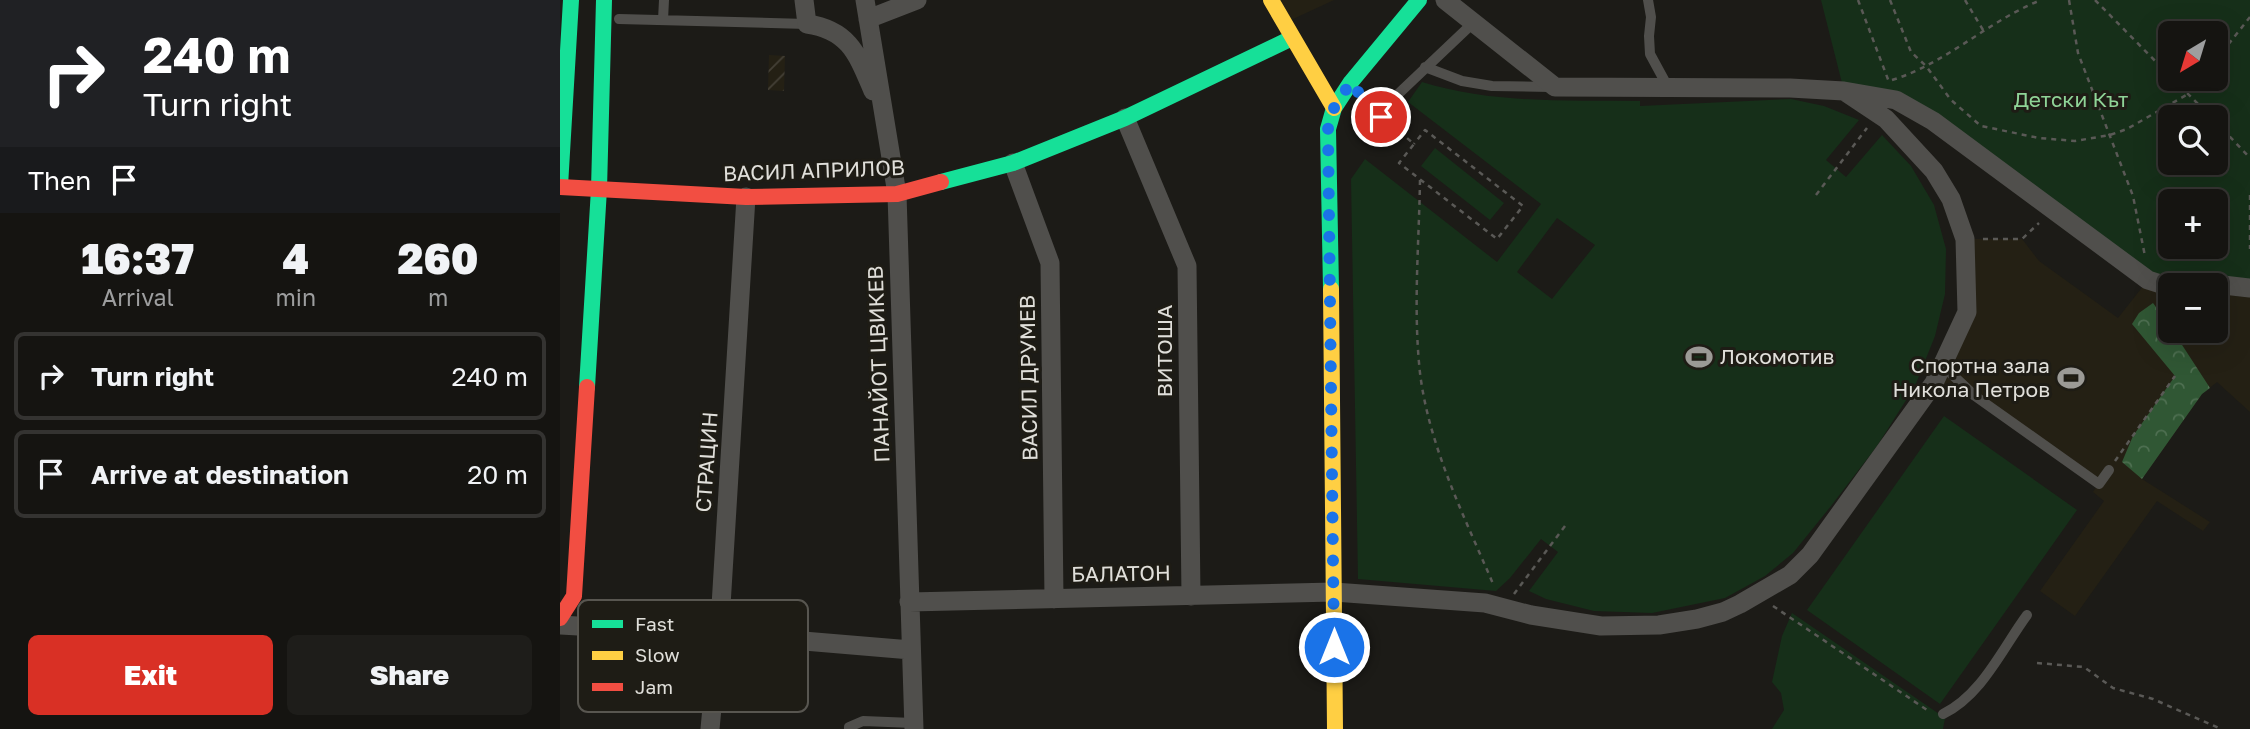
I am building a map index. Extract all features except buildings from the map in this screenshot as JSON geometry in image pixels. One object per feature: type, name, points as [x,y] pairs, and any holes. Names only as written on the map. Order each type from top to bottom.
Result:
[{"type":"street","points":[[560,618],[574,596],[599,189],[604,0]]},
{"type":"street","points":[[804,0],[807,24],[824,27],[854,48],[886,121]]},
{"type":"street","points":[[866,9],[918,0]]},
{"type":"street","points":[[1271,0],[1334,108]]},
{"type":"street","points":[[1335,729],[1328,129],[1334,108],[1351,82],[1419,0]]},
{"type":"street","points":[[1445,0],[1555,87],[1790,88],[1844,91],[1896,100],[1933,121],[2148,280],[2158,283]]},
{"type":"street","points":[[560,186],[567,4]]},
{"type":"street","name":"ПАНАЙОТ ЦВИКЕВ","points":[[866,9],[897,194],[914,726]]},
{"type":"street","name":"ВАСИЛ АПРИЛОВ","points":[[560,186],[746,197],[897,194],[1013,163],[1125,118],[1292,38]]},
{"type":"street","name":"БАЛАТОН","points":[[909,602],[1334,592],[1485,603],[1531,615],[1601,626],[1659,625],[1698,619],[1723,612],[1756,595],[1790,575],[1810,555],[1898,435],[1943,366],[1967,312],[1965,239],[1951,199],[1934,171],[1879,113],[1844,91]]},
{"type":"street","name":"ВИТОША","points":[[1125,118],[1187,266],[1191,596]]},
{"type":"street","name":"ВАСИЛ ДРУМЕВ","points":[[1013,163],[1050,263],[1054,599]]},
{"type":"street","name":"СТРАЦИН","points":[[721,600],[746,197]]},
{"type":"street","points":[[2228,286],[2250,288]]},
{"type":"street","points":[[560,625],[578,626]]},
{"type":"street","points":[[808,641],[911,650]]},
{"type":"lane","points":[[663,20],[664,0]]},
{"type":"lane","points":[[1648,0],[1651,17],[1650,54],[1669,89]]},
{"type":"lane","points":[[619,19],[807,24]]},
{"type":"lane","points":[[1369,138],[1395,97],[1474,23]]},
{"type":"lane","points":[[1425,67],[1462,81],[1492,86],[1555,87]]},
{"type":"lane","points":[[1943,366],[1975,396],[2099,484],[2109,470]]},
{"type":"lane","points":[[1943,714],[1956,708],[1979,686],[2027,615]]},
{"type":"lane","points":[[849,729],[863,721],[914,726]]},
{"type":"path","points":[[1858,0],[1896,100]]},
{"type":"path","points":[[1891,0],[1911,52],[1926,66],[1951,100],[1981,126],[2039,138],[2075,141],[2127,129],[2191,91]]},
{"type":"path","points":[[1965,0],[1983,30]]},
{"type":"path","points":[[1889,81],[1926,66],[2000,19],[2041,0]]},
{"type":"path","points":[[2070,0],[2078,53],[2133,196],[2143,237],[2148,280]]},
{"type":"path","points":[[2095,0],[2158,64]]},
{"type":"path","points":[[2228,45],[2250,18]]},
{"type":"path","points":[[1351,82],[1368,106],[1414,144]]},
{"type":"path","points":[[2185,91],[2199,105]]},
{"type":"path","points":[[1816,195],[1879,113]]},
{"type":"path","points":[[1425,130],[1522,206],[1497,239],[1399,163],[1414,144],[1425,130]]},
{"type":"path","points":[[2228,135],[2250,158]]},
{"type":"path","points":[[1420,180],[1417,328],[1420,375],[1449,480],[1504,608]]},
{"type":"path","points":[[2250,195],[2250,249]]},
{"type":"path","points":[[1965,239],[2022,239],[2041,221]]},
{"type":"path","points":[[2109,470],[2175,376]]},
{"type":"path","points":[[1504,608],[1568,522]]},
{"type":"path","points":[[1756,595],[1932,714],[1943,714]]},
{"type":"path","points":[[2037,663],[2084,667],[2113,688],[2153,699],[2221,729]]},
{"type":"shaded area","points":[[1281,0],[1334,0],[1291,20]]},
{"type":"shaded area","points":[[769,55],[785,56],[784,91],[768,90]]},
{"type":"shaded area","points":[[1965,239],[2022,239],[2039,261],[2118,318],[2148,280],[2158,283],[2158,343],[2228,343],[2228,286],[2250,288],[2250,412],[2217,382],[2202,394],[2142,479],[2210,522],[2203,531],[2157,501],[2075,616],[2040,591],[2104,501],[2093,492],[2099,483],[1992,409],[1953,388],[1934,383],[1967,312]]},
{"type":"green space","name":"Детски Кът","points":[[1821,0],[2250,0],[2250,291],[2228,289],[2228,273],[2158,273],[2158,277],[1933,121],[1844,91]]},
{"type":"green space","points":[[1422,82],[1503,97],[1640,101],[1640,106],[1791,99],[1824,106],[1859,120],[1826,160],[1846,177],[1882,135],[1911,166],[1934,205],[1946,249],[1945,294],[1935,336],[1915,386],[1877,446],[1793,553],[1765,576],[1725,598],[1652,613],[1594,611],[1546,599],[1529,591],[1558,552],[1541,539],[1496,591],[1358,579],[1351,179],[1365,159],[1497,262],[1541,204],[1408,102]],"holes":[[[1557,218],[1595,245],[1552,299],[1517,272]]]},
{"type":"green space","points":[[1435,148],[1504,203],[1490,220],[1421,166]]},
{"type":"green space","points":[[2153,303],[2158,310],[2158,343],[2181,343],[2210,388],[2202,394],[2142,479],[2122,462],[2133,436],[2175,376],[2132,324],[2139,313]]},
{"type":"green space","points":[[1944,416],[2077,510],[1940,704],[1807,610]]},
{"type":"green space","points":[[1792,613],[1945,718],[1943,729],[1772,729],[1784,710],[1781,693],[1772,682],[1782,636]]},
{"type":"traffic: fast","points":[[560,186],[571,0]]},
{"type":"traffic: fast","points":[[587,387],[599,189],[604,0]]},
{"type":"traffic: fast","points":[[1331,289],[1328,129],[1334,108],[1351,82],[1419,0]]},
{"type":"traffic: fast","points":[[941,182],[1013,163],[1125,118],[1292,38]]},
{"type":"traffic: slow","points":[[1271,0],[1334,108]]},
{"type":"traffic: slow","points":[[1331,289],[1335,729]]},
{"type":"traffic: jam","points":[[560,187],[746,197],[897,194],[941,182]]},
{"type":"traffic: jam","points":[[560,618],[574,596],[587,387]]},
{"type":"place","name":"Локомотив","points":[[1699,357]]},
{"type":"place","name":"Спортна зала Никола Петров","points":[[2071,378]]},
{"type":"route","points":[[1334,647],[1328,129],[1334,108],[1351,82],[1368,106],[1381,117]]}]
